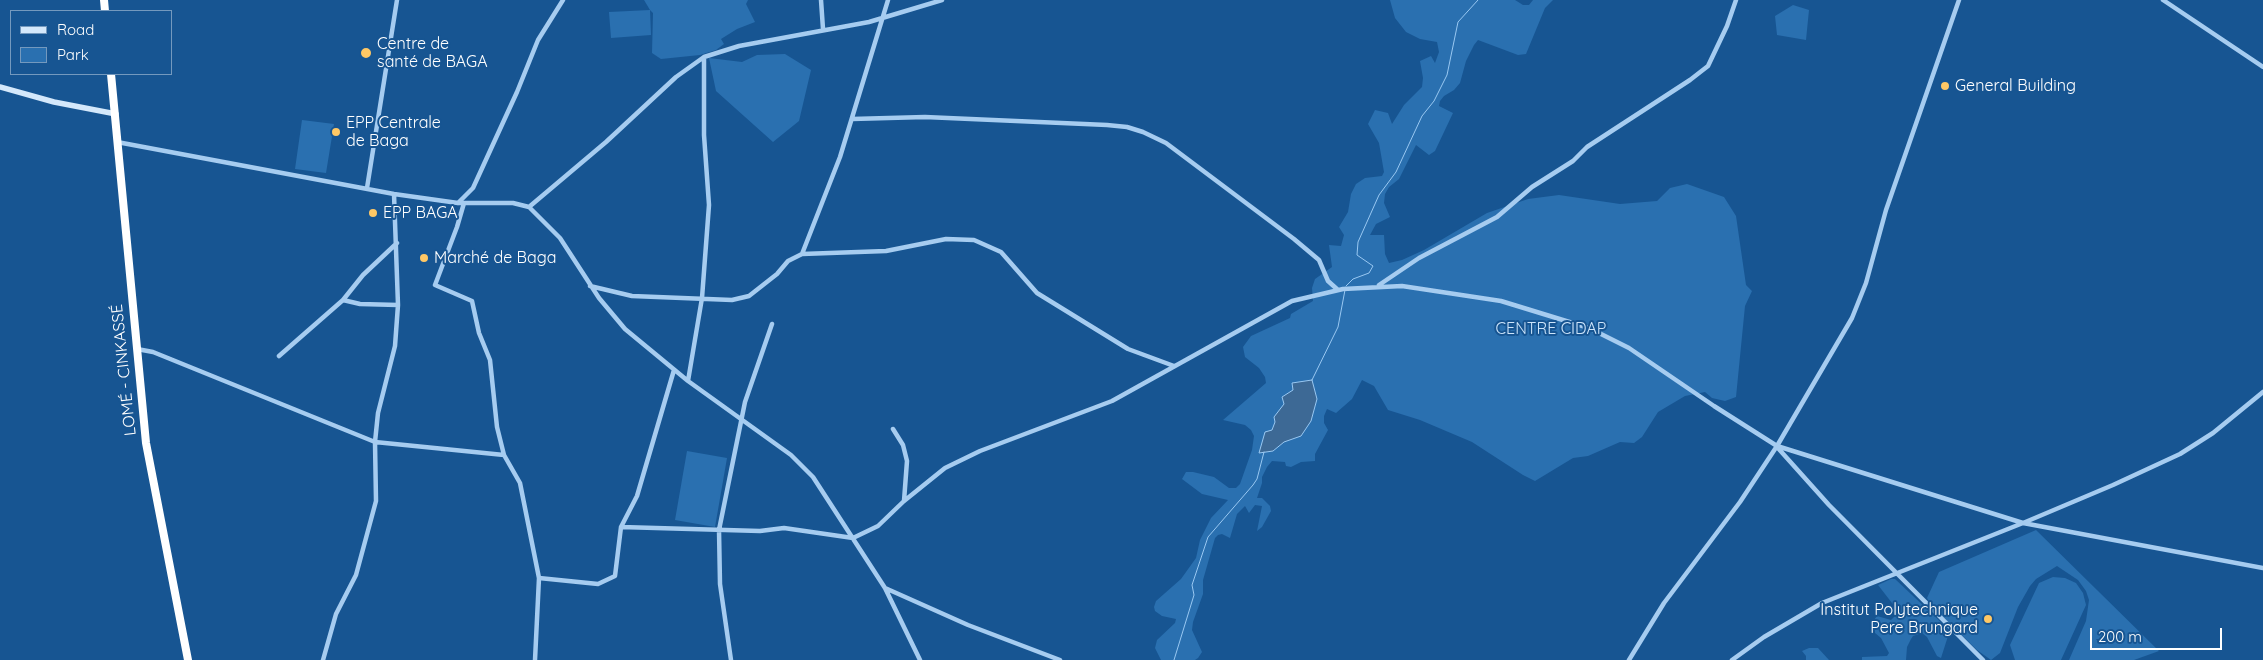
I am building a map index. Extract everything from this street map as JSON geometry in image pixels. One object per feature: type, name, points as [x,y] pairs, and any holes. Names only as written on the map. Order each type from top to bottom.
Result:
[{"type":"highway","name":"LOMÉ - CINKASSÉ","points":[[111,75],[146,443],[188,660]]},
{"type":"street","points":[[367,188],[397,0]]},
{"type":"street","points":[[458,203],[473,188],[517,92],[538,40],[563,0]]},
{"type":"street","points":[[820,0],[824,22],[823,29]]},
{"type":"street","points":[[802,254],[840,157],[888,0]]},
{"type":"street","points":[[529,208],[606,142],[676,78],[704,56],[740,46],[884,18],[942,0]]},
{"type":"street","points":[[1378,286],[1419,258],[1497,217],[1532,187],[1573,161],[1587,147],[1702,71],[1708,66],[1722,39],[1736,0]]},
{"type":"street","points":[[1629,660],[1664,603],[1724,524],[1776,446],[1852,318],[1866,283],[1886,210],[1959,0]]},
{"type":"street","points":[[2163,0],[2263,67]]},
{"type":"street","points":[[688,381],[702,298],[709,205],[704,136],[704,56]]},
{"type":"street","points":[[0,87],[54,102],[116,114]]},
{"type":"street","points":[[852,119],[925,118],[1107,125],[1127,127],[1142,132],[1166,143],[1190,160],[1306,249],[1318,260],[1328,281],[1340,289]]},
{"type":"street","points":[[117,142],[394,194],[458,203],[513,203],[529,208],[560,238],[590,286],[613,317],[688,381],[791,455],[813,477],[885,588],[920,660]]},
{"type":"street","points":[[323,660],[336,614],[356,576],[376,501],[375,442],[378,413],[396,346],[398,305],[394,194]]},
{"type":"street","points":[[464,203],[458,227],[436,276],[435,285],[472,301],[479,333],[490,360],[497,427],[504,455],[520,483],[538,578],[534,660]]},
{"type":"street","points":[[590,286],[632,296],[732,300],[749,296],[776,274],[788,261],[802,254],[886,251],[946,239],[974,240],[1001,252],[1037,293],[1128,349],[1174,366]]},
{"type":"street","points":[[279,356],[343,300],[363,276],[397,243]]},
{"type":"street","points":[[621,527],[760,531],[784,528],[853,538],[878,526],[904,501],[945,468],[1006,440],[1112,402],[1292,301],[1340,289],[1402,286],[1465,294],[1501,301],[1590,328],[1629,348],[1776,446],[1896,574],[1983,660]]},
{"type":"street","points":[[343,300],[360,304],[398,305]]},
{"type":"street","points":[[732,660],[720,584],[719,530],[740,420],[772,324]]},
{"type":"street","points":[[136,349],[153,352],[375,442],[504,455]]},
{"type":"street","points":[[538,578],[598,584],[615,576],[621,527],[637,496],[674,370]]},
{"type":"street","points":[[1735,659],[1764,636],[1822,603],[2113,486],[2180,454],[2213,433],[2263,392]]},
{"type":"street","points":[[893,429],[903,445],[907,461],[904,501]]},
{"type":"street","points":[[1776,446],[2023,523],[2263,568]]},
{"type":"street","points":[[885,588],[961,622],[1060,660]]},
{"type":"green space","points":[[644,0],[748,0],[746,4],[755,22],[737,29],[721,39],[724,44],[716,50],[700,55],[661,59],[652,53],[653,13]]},
{"type":"green space","name":"CENTRE CIDAP","points":[[1390,0],[1515,0],[1523,5],[1529,5],[1533,0],[1553,0],[1545,8],[1526,54],[1518,55],[1478,40],[1474,45],[1466,61],[1460,83],[1440,101],[1439,106],[1453,113],[1435,151],[1429,155],[1416,145],[1399,179],[1389,187],[1385,194],[1384,203],[1390,217],[1376,224],[1370,235],[1384,235],[1385,254],[1389,263],[1402,260],[1424,250],[1487,213],[1528,199],[1559,195],[1620,204],[1657,201],[1670,188],[1687,184],[1724,197],[1736,216],[1746,285],[1752,291],[1745,306],[1736,397],[1725,401],[1712,398],[1705,392],[1685,396],[1658,412],[1642,437],[1634,443],[1620,442],[1588,456],[1573,458],[1535,481],[1472,442],[1420,420],[1388,410],[1374,386],[1362,380],[1352,399],[1336,413],[1327,409],[1324,423],[1328,430],[1315,454],[1315,461],[1301,462],[1291,467],[1286,466],[1285,462],[1272,461],[1267,467],[1262,477],[1257,498],[1262,498],[1270,506],[1271,511],[1262,527],[1257,531],[1262,506],[1255,505],[1249,513],[1245,506],[1237,514],[1230,538],[1222,534],[1215,538],[1203,580],[1203,594],[1193,622],[1192,630],[1202,652],[1198,658],[1195,660],[1161,660],[1155,648],[1157,640],[1175,623],[1176,619],[1162,616],[1155,611],[1156,601],[1181,579],[1196,558],[1200,540],[1211,518],[1228,500],[1202,494],[1182,479],[1186,472],[1193,472],[1214,477],[1229,488],[1236,488],[1240,484],[1252,450],[1254,436],[1245,425],[1223,420],[1266,383],[1265,377],[1259,368],[1245,357],[1243,347],[1251,336],[1290,318],[1291,314],[1313,301],[1312,288],[1315,279],[1332,267],[1329,245],[1341,246],[1344,235],[1339,227],[1348,212],[1351,194],[1356,184],[1365,178],[1382,176],[1384,172],[1379,143],[1368,124],[1375,110],[1388,113],[1392,124],[1404,105],[1422,87],[1423,78],[1420,61],[1431,56],[1435,63],[1439,52],[1437,42],[1420,39],[1406,32],[1395,18]]},
{"type":"green space","points":[[1793,5],[1809,10],[1806,40],[1777,35],[1775,16]]},
{"type":"green space","points":[[650,10],[651,35],[611,38],[609,12]]},
{"type":"green space","points":[[785,54],[811,70],[799,121],[773,142],[716,91],[709,58],[742,62],[757,55]]},
{"type":"green space","points":[[302,120],[334,124],[326,173],[295,169]]},
{"type":"green space","points":[[687,451],[727,458],[715,527],[675,520]]},
{"type":"green space","points":[[2036,530],[2159,651],[2134,660],[2069,660],[2086,621],[2089,600],[2086,591],[2078,580],[2057,566],[2036,579],[2030,586],[2018,607],[2000,653],[1991,660],[1977,650],[1932,606],[1927,598],[1939,572]]},
{"type":"green space","points":[[2053,577],[2065,578],[2076,583],[2083,593],[2086,605],[2061,660],[2015,660],[2010,645],[2039,583]]},
{"type":"green space","points":[[1895,579],[1945,626],[1949,633],[1941,658],[1937,656],[1927,637],[1922,633],[1913,636],[1911,639],[1907,647],[1906,660],[1862,660],[1862,657],[1887,656],[1889,653],[1881,638],[1875,633],[1874,620],[1877,616],[1891,620],[1899,612],[1878,585]]},
{"type":"green space","points":[[1809,648],[1818,648],[1829,660],[1806,660],[1806,656],[1802,651]]},
{"type":"shaded area","points":[[1312,380],[1317,399],[1311,421],[1301,436],[1284,442],[1273,451],[1259,453],[1265,432],[1272,430],[1275,422],[1274,417],[1284,404],[1282,397],[1293,390],[1292,383]]},
{"type":"waterway","points":[[1346,286],[1353,279],[1369,273],[1373,266],[1357,255],[1358,242],[1379,195],[1396,172],[1422,116],[1434,101],[1447,75],[1458,22],[1478,0]]},
{"type":"waterway","points":[[1312,380],[1338,327],[1345,290]]},
{"type":"waterway","points":[[1174,660],[1194,595],[1192,585],[1208,537],[1257,479],[1264,452]]},
{"type":"place","name":"Centre de santé de BAGA","points":[[366,53]]},
{"type":"place","name":"General Building","points":[[1945,86]]},
{"type":"place","name":"EPP Centrale de Baga","points":[[336,132]]},
{"type":"place","name":"EPP BAGA","points":[[373,213]]},
{"type":"place","name":"Marché de Baga","points":[[424,258]]},
{"type":"place","name":"Institut Polytechnique Pere Brungard","points":[[1988,619]]}]
